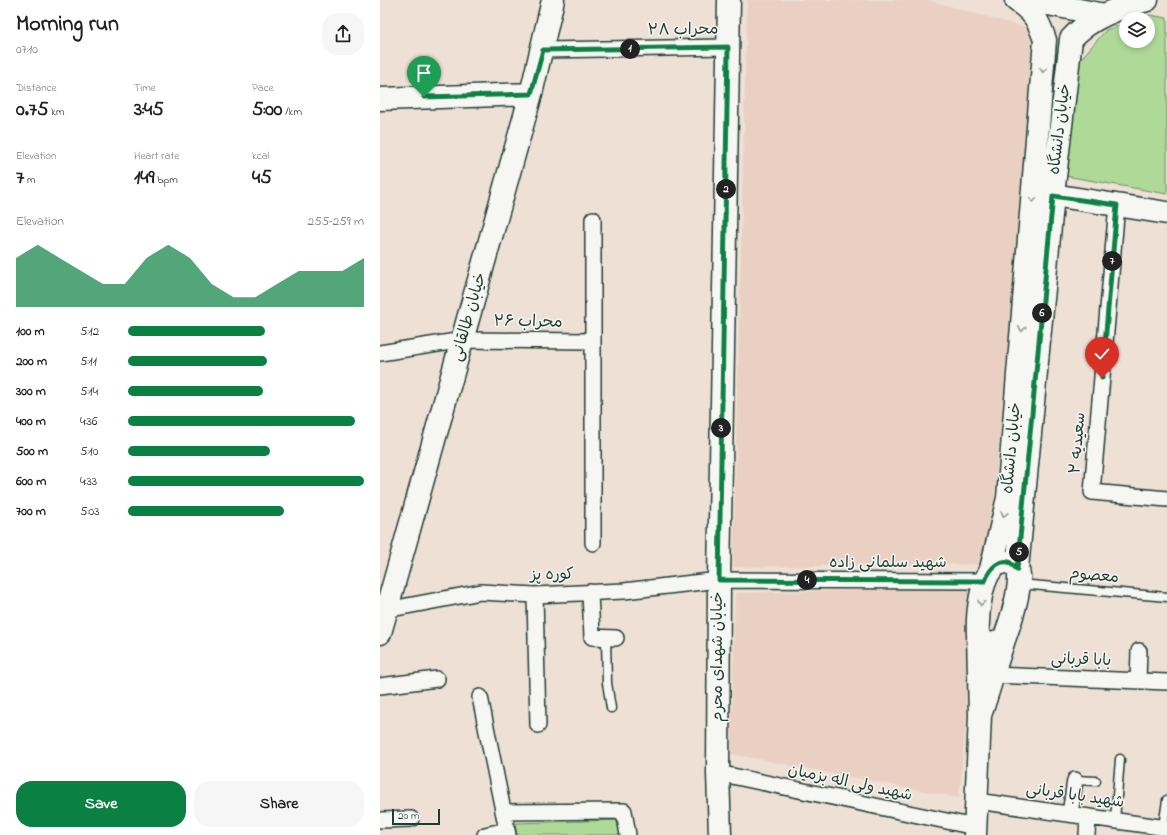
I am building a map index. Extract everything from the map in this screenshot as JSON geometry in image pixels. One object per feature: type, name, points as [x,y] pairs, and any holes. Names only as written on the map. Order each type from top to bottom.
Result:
[{"type":"main road","name":"خیابان طالقانی","points":[[380,633],[531,94],[554,0]]},
{"type":"main road","name":"خیابان شهدای محرم","points":[[720,835],[718,773],[719,580],[729,0]]},
{"type":"main road","name":"خیابان دانشگاه","points":[[975,831],[980,716],[978,624],[988,575],[1008,498],[1045,40],[1041,27],[1032,12],[1016,0]]},
{"type":"main road","points":[[1027,0],[1105,15]]},
{"type":"main road","points":[[1045,40],[1054,29],[1060,29],[1068,33],[1071,39],[1078,31],[1105,15],[1122,7],[1147,0]]},
{"type":"main road","name":"خیابان دانشگاه","points":[[980,716],[1005,637],[1011,623],[1018,576],[1053,196],[1071,39]]},
{"type":"main road","points":[[380,99],[531,94]]},
{"type":"main road","points":[[1053,196],[1167,212]]},
{"type":"main road","points":[[988,575],[997,564],[1009,562],[1018,576]]},
{"type":"main road","points":[[978,635],[983,640],[993,644],[998,643],[1005,637]]},
{"type":"street","name":"محراب ۲۸","points":[[543,50],[728,47]]},
{"type":"street","name":"سعیدیه ۲","points":[[1117,205],[1092,492],[1167,498]]},
{"type":"street","points":[[593,219],[593,543]]},
{"type":"street","name":"محراب ۲۶","points":[[380,353],[463,340],[593,341]]},
{"type":"street","name":"شهید سلمانی زاده","points":[[719,580],[988,575]]},
{"type":"street","name":"کوره پز","points":[[386,610],[480,592],[534,595],[624,591],[719,580]]},
{"type":"street","points":[[590,592],[592,636],[611,638]]},
{"type":"street","points":[[534,595],[538,724]]},
{"type":"street","points":[[1138,681],[1139,650]]},
{"type":"street","name":"بابا قربانی","points":[[994,675],[1167,682]]},
{"type":"street","points":[[380,686],[438,680]]},
{"type":"street","points":[[480,697],[507,833],[485,835]]},
{"type":"street","name":"شهید ولی اله بزمیان","points":[[718,773],[975,831]]},
{"type":"street","points":[[1070,814],[1075,780]]},
{"type":"street","name":"شهید بابا قربانی","points":[[977,801],[1165,827]]},
{"type":"street","points":[[504,812],[624,811],[628,835]]},
{"type":"street","points":[[1087,835],[1088,817]]},
{"type":"street","points":[[380,820],[411,819]]},
{"type":"lane","name":"معصوم","points":[[1018,576],[1167,597]]},
{"type":"lane","points":[[611,638],[607,683],[611,708]]},
{"type":"lane","points":[[1115,820],[1120,759]]},
{"type":"lane","points":[[1075,780],[1096,781]]},
{"type":"lane","points":[[1165,827],[1167,800]]},
{"type":"shaded area","points":[[747,0],[928,0],[1037,31],[988,564],[733,567]]},
{"type":"shaded area","points":[[979,587],[959,798],[731,754],[735,593]]},
{"type":"green space","points":[[1155,16],[1167,18],[1167,194],[1066,176],[1078,62],[1106,30],[1119,25],[1119,48],[1155,48]]},
{"type":"green space","points":[[617,820],[620,835],[517,835],[515,823]]},
{"type":"route","points":[[424,97],[531,94],[543,50],[728,47],[719,580],[985,581],[991,569],[997,564],[1009,562],[1017,569],[1053,196],[1117,205],[1102,378]]}]
